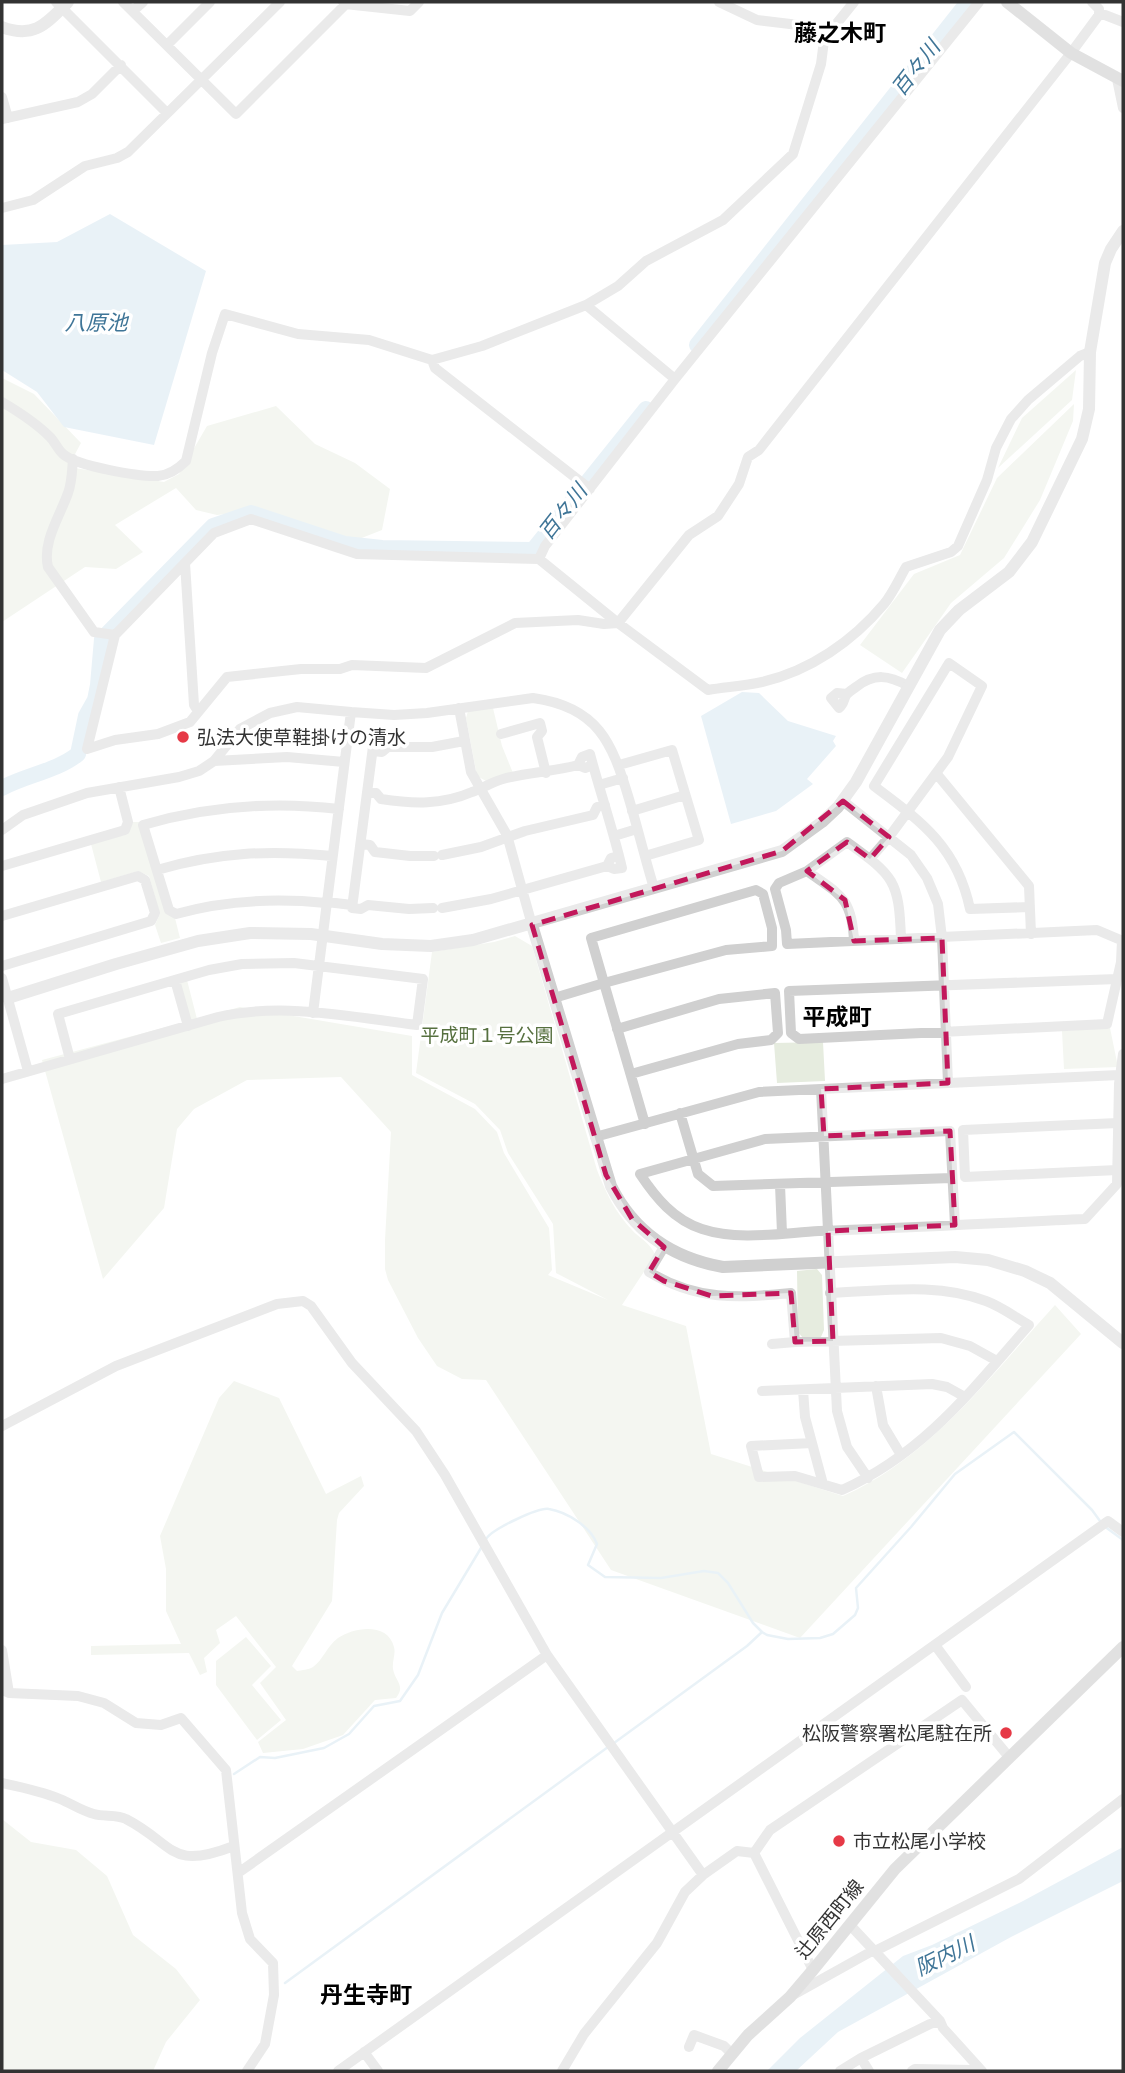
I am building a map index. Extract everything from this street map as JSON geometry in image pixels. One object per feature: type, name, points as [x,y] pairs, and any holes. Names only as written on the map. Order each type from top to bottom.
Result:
[{"type":"main road","points":[[1007,2],[1072,53],[1120,80]]},
{"type":"main road","name":"辻原西町線","points":[[718,2071],[748,2035],[790,1997],[895,1869],[1123,1647]]},
{"type":"street","points":[[123,2],[236,114],[345,3],[410,11],[419,2]]},
{"type":"street","points":[[133,11],[143,2]]},
{"type":"street","points":[[167,45],[210,2]]},
{"type":"street","points":[[2,208],[25,203],[44,194],[85,166],[123,155],[279,2]]},
{"type":"street","points":[[719,2],[757,20],[815,27],[825,33]]},
{"type":"street","points":[[825,33],[833,28],[854,2]]},
{"type":"street","points":[[539,559],[545,546],[675,379],[979,2]]},
{"type":"street","points":[[1090,352],[1080,356],[1028,400],[1011,419],[996,448],[987,481],[958,546],[951,552],[914,562],[906,567],[886,602],[866,624],[839,647],[802,668],[762,682],[708,690],[618,623],[539,559],[357,554],[251,519],[214,533],[114,635],[87,749],[115,740],[158,734],[190,722],[227,677],[352,666],[426,668],[515,624],[578,620],[618,623],[689,536],[718,516],[739,484],[747,457],[759,450],[1072,53],[1099,15],[1099,9],[1092,2]]},
{"type":"street","points":[[2,27],[21,32],[36,30],[62,4],[167,113]]},
{"type":"street","points":[[1099,15],[1123,22]]},
{"type":"street","points":[[2,402],[25,416],[49,436],[64,454],[74,459],[91,467],[157,476],[176,471],[186,461],[212,353],[225,314],[298,334],[369,340],[432,360],[482,346],[586,305],[618,286],[646,261],[723,220],[793,154],[821,64],[825,33]]},
{"type":"street","points":[[2,97],[5,118],[78,102],[92,94],[121,65]]},
{"type":"street","points":[[1120,80],[1123,108]]},
{"type":"street","points":[[5,1000],[109,966],[226,936],[270,932],[322,935],[382,944],[431,946],[473,940],[782,851],[822,822],[843,801],[863,771],[940,630],[959,610],[1009,572],[1032,542],[1045,519],[1085,431],[1089,409],[1090,352],[1105,263],[1123,231]]},
{"type":"street","points":[[586,305],[675,379]]},
{"type":"street","points":[[432,360],[435,368],[590,489]]},
{"type":"street","points":[[74,459],[70,490],[55,522],[46,558],[48,567],[94,632],[114,635]]},
{"type":"street","points":[[185,563],[194,705],[198,711]]},
{"type":"street","points":[[870,859],[889,837],[907,811],[948,757],[982,686],[949,663],[874,786],[907,811],[931,832],[952,858],[962,878],[970,909],[1029,907]]},
{"type":"street","points":[[847,694],[875,676],[886,677],[908,686]]},
{"type":"street","points":[[2,830],[23,815],[87,793],[199,771],[214,761],[240,729],[270,713],[297,707],[405,714],[533,698],[548,700],[572,709],[591,722],[610,744],[620,765],[654,888]]},
{"type":"street","points":[[459,708],[471,772],[507,835],[606,1175],[621,1205],[639,1226],[664,1247],[696,1261],[723,1267],[955,1258],[999,1262],[1025,1271],[1058,1289],[1123,1343]]},
{"type":"street","points":[[313,1013],[351,712]]},
{"type":"street","points":[[500,734],[540,723],[542,731],[537,737],[546,772]]},
{"type":"street","points":[[366,797],[376,793],[381,799],[419,804],[436,803],[503,779],[578,765],[584,768],[593,765],[622,867],[614,869],[607,866],[475,903],[438,908],[368,905],[361,909],[352,908],[366,797],[373,751],[374,739],[382,741],[388,747],[432,747],[464,741]]},
{"type":"street","points":[[620,765],[672,750],[699,840],[645,856]]},
{"type":"street","points":[[214,761],[265,757],[344,762]]},
{"type":"street","points":[[936,773],[1029,886],[1031,934]]},
{"type":"street","points":[[599,785],[623,778]]},
{"type":"street","points":[[2,866],[125,830],[128,822],[119,787]]},
{"type":"street","points":[[632,811],[685,795]]},
{"type":"street","points":[[843,801],[911,855],[927,878],[938,904],[948,1083]]},
{"type":"street","points":[[339,809],[243,805],[187,814],[143,825],[169,910],[176,914],[244,901],[353,900]]},
{"type":"street","points":[[593,815],[597,807],[605,805]]},
{"type":"street","points":[[360,849],[370,845],[375,852],[438,856],[481,847],[500,841],[507,835],[593,815],[599,818],[608,816]]},
{"type":"street","points":[[614,836],[637,829]]},
{"type":"street","points":[[901,939],[899,901],[888,874],[847,842],[807,871],[779,883],[775,889],[785,923],[787,944],[1031,934],[1097,930],[1123,941],[1117,979],[1107,1024],[799,1039],[791,1033],[789,991],[1117,979]]},
{"type":"street","points":[[157,870],[195,860],[253,852],[332,856]]},
{"type":"street","points":[[807,871],[845,900],[852,915],[854,941]]},
{"type":"street","points":[[2,916],[138,876],[145,880],[155,913],[151,921],[2,966]]},
{"type":"street","points":[[554,998],[604,983],[716,952],[772,946],[772,928],[763,894],[756,890],[591,938],[604,983],[617,1029],[631,1074],[645,1124]]},
{"type":"street","points":[[2,1079],[245,1012],[280,1010],[417,1026],[423,979],[318,965],[242,964],[58,1014],[71,1059]]},
{"type":"street","points":[[2,978],[5,1000],[28,1071]]},
{"type":"street","points":[[174,981],[188,1026]]},
{"type":"street","points":[[617,1029],[719,999],[775,993],[778,1033],[771,1040],[738,1044],[631,1074]]},
{"type":"street","points":[[955,1225],[950,1131],[765,1139],[640,1174],[668,1209],[696,1227],[728,1235],[828,1231],[1085,1219],[1117,1184],[1119,1076],[1123,1055]]},
{"type":"street","points":[[595,1137],[759,1092],[1119,1076]]},
{"type":"street","points":[[821,1089],[837,1411],[844,1441],[868,1478]]},
{"type":"street","points":[[680,1113],[698,1174],[713,1186],[952,1178]]},
{"type":"street","points":[[1118,1123],[963,1130],[965,1177],[1118,1170]]},
{"type":"street","points":[[780,1185],[782,1233]]},
{"type":"street","points":[[664,1247],[649,1272],[681,1288],[705,1295],[728,1297],[791,1293],[795,1342]]},
{"type":"street","points":[[812,1443],[751,1446],[760,1477],[795,1476],[842,1490],[868,1478],[920,1443],[965,1398],[1029,1325],[989,1302],[962,1293],[929,1289],[830,1293]]},
{"type":"street","points":[[2,1426],[116,1366],[277,1304],[303,1301],[312,1306],[352,1363],[423,1442],[445,1475],[547,1654],[703,1875]]},
{"type":"street","points":[[772,1344],[941,1338],[970,1346],[997,1361]]},
{"type":"street","points":[[762,1391],[932,1384],[947,1387],[965,1398]]},
{"type":"street","points":[[876,1386],[883,1425],[901,1455]]},
{"type":"street","points":[[803,1390],[805,1417],[823,1484]]},
{"type":"street","points":[[338,2071],[1108,1521],[1123,1532]]},
{"type":"street","points":[[935,1645],[966,1687]]},
{"type":"street","points":[[2,1650],[5,1691],[78,1696],[104,1703],[136,1723],[161,1725],[181,1718],[226,1770],[242,1913],[250,1939],[273,1963],[274,1995],[265,2044],[247,2071]]},
{"type":"street","points":[[239,1873],[547,1654]]},
{"type":"street","points":[[754,1853],[772,1829],[962,1700],[1009,1757]]},
{"type":"street","points":[[2,1783],[61,1799],[79,1810],[99,1816],[124,1818],[173,1852],[192,1857],[206,1856],[234,1846]]},
{"type":"street","points":[[790,1997],[1018,1879],[1123,1798]]},
{"type":"street","points":[[562,2071],[584,2034],[657,1943],[685,1892],[703,1875],[737,1851],[754,1853]]},
{"type":"street","points":[[754,1853],[813,1970]]},
{"type":"street","points":[[850,1925],[940,2021],[979,2069]]},
{"type":"street","points":[[840,2071],[861,2058],[940,2021]]},
{"type":"street","points":[[689,2047],[694,2035],[724,2046],[732,2054]]},
{"type":"street","points":[[364,2052],[378,2071]]},
{"type":"street","points":[[861,2058],[869,2071]]},
{"type":"street","points":[[912,2071],[915,2068],[979,2069]]},
{"type":"highlighted area","points":[[843,801],[889,837],[870,859],[847,842],[807,871],[845,900],[854,941],[942,938],[948,1083],[821,1089],[824,1136],[950,1131],[955,1225],[828,1231],[833,1341],[795,1342],[791,1293],[712,1296],[664,1281],[649,1272],[664,1247],[632,1219],[606,1175],[532,925],[782,851]]},
{"type":"green space","points":[[1076,370],[1072,400],[998,468],[1022,418]]},
{"type":"green space","points":[[2,378],[34,394],[81,443],[68,467],[164,482],[179,474],[207,426],[276,406],[315,444],[355,463],[390,489],[382,530],[354,541],[324,543],[253,511],[217,515],[196,510],[176,488],[115,525],[143,552],[116,569],[85,567],[2,622]]},
{"type":"green space","points":[[1074,404],[1073,421],[1040,500],[1004,558],[951,603],[902,673],[860,645],[914,574],[960,555],[997,478]]},
{"type":"green space","points":[[493,708],[502,746],[513,773],[486,781],[477,776],[466,718],[468,711]]},
{"type":"green space","points":[[133,822],[139,822],[166,913],[175,918],[180,938],[161,943],[155,925],[160,914],[149,876],[138,871],[101,882],[91,844],[128,834]]},
{"type":"green space","name":"平成町１号公園","points":[[515,936],[532,946],[604,1187],[621,1216],[651,1247],[655,1255],[622,1305],[686,1326],[711,1454],[843,1496],[904,1460],[932,1437],[983,1386],[1055,1305],[1081,1334],[800,1638],[611,1570],[486,1380],[462,1379],[437,1366],[418,1338],[385,1269],[391,1132],[341,1077],[247,1080],[194,1109],[177,1129],[164,1208],[103,1279],[42,1060],[189,1021],[178,982],[187,980],[197,1019],[240,1007],[412,1036],[412,1075],[475,1109],[497,1132],[504,1153],[549,1228],[552,1270],[548,1275],[608,1300],[556,1273],[553,1224],[508,1153],[500,1130],[475,1104],[416,1073],[432,952]]},
{"type":"green space","points":[[1110,1028],[1118,1067],[1064,1069],[1062,1031]]},
{"type":"green space","points":[[823,1042],[825,1081],[777,1083],[774,1043]]},
{"type":"green space","points":[[817,1269],[822,1275],[824,1330],[821,1337],[803,1338],[798,1332],[797,1271]]},
{"type":"green space","points":[[234,1381],[279,1398],[326,1494],[361,1476],[364,1486],[339,1513],[332,1601],[292,1666],[297,1671],[311,1668],[338,1638],[345,1634],[361,1629],[378,1630],[391,1639],[394,1647],[393,1669],[400,1690],[396,1698],[375,1700],[343,1735],[303,1749],[263,1753],[258,1742],[286,1720],[260,1683],[276,1667],[236,1616],[216,1630],[220,1643],[204,1658],[207,1672],[200,1675],[189,1653],[91,1655],[91,1646],[181,1644],[166,1611],[166,1569],[160,1536],[219,1398]]},
{"type":"green space","points":[[246,1637],[271,1666],[252,1685],[281,1720],[257,1740],[216,1685],[216,1661]]},
{"type":"green space","points":[[2,1819],[31,1842],[76,1850],[107,1876],[133,1935],[176,1969],[200,2000],[166,2042],[153,2071],[2,2071]]},
{"type":"water","name":"八原池","points":[[110,214],[206,271],[154,445],[64,427],[37,392],[2,370],[2,245],[57,242]]},
{"type":"water","points":[[742,692],[759,693],[788,721],[836,736],[833,741],[836,746],[807,779],[813,784],[776,811],[731,824],[701,716]]},
{"type":"water","name":"阪内川","points":[[1123,1847],[1123,1881],[1011,1937],[838,2032],[796,2071],[767,2071],[800,2038],[903,1956],[1023,1901]]},
{"type":"waterway","name":"百々川","points":[[697,345],[968,2]]},
{"type":"waterway","name":"百々川","points":[[2,788],[61,765],[78,754],[86,716],[95,700],[102,639],[213,526],[251,513],[345,544],[382,548],[533,550],[646,409]]},
{"type":"waterway","points":[[486,1539],[526,1515],[544,1509],[556,1511],[578,1521],[590,1532],[597,1544],[588,1565],[605,1577],[661,1578],[704,1571],[718,1573],[762,1632],[788,1639],[820,1638],[833,1634],[855,1615],[858,1608],[856,1588],[955,1474],[1014,1432],[1100,1521]]},
{"type":"waterway","points":[[1104,1526],[1123,1540]]},
{"type":"waterway","points":[[234,1774],[260,1757],[275,1758],[324,1748],[349,1734],[374,1706],[400,1701],[418,1675],[442,1613],[481,1548]]},
{"type":"waterway","points":[[614,1743],[747,1646],[762,1632]]},
{"type":"waterway","points":[[285,1983],[608,1747]]},
{"type":"place","name":"弘法大使草鞋掛けの清水","points":[[183,737]]},
{"type":"place","name":"松阪警察署松尾駐在所","points":[[1006,1733]]},
{"type":"place","name":"市立松尾小学校","points":[[839,1841]]},
{"type":"district","name":"藤之木町","points":[[840,33]]},
{"type":"district","name":"平成町","points":[[837,1017]]},
{"type":"district","name":"丹生寺町","points":[[366,1995]]}]
